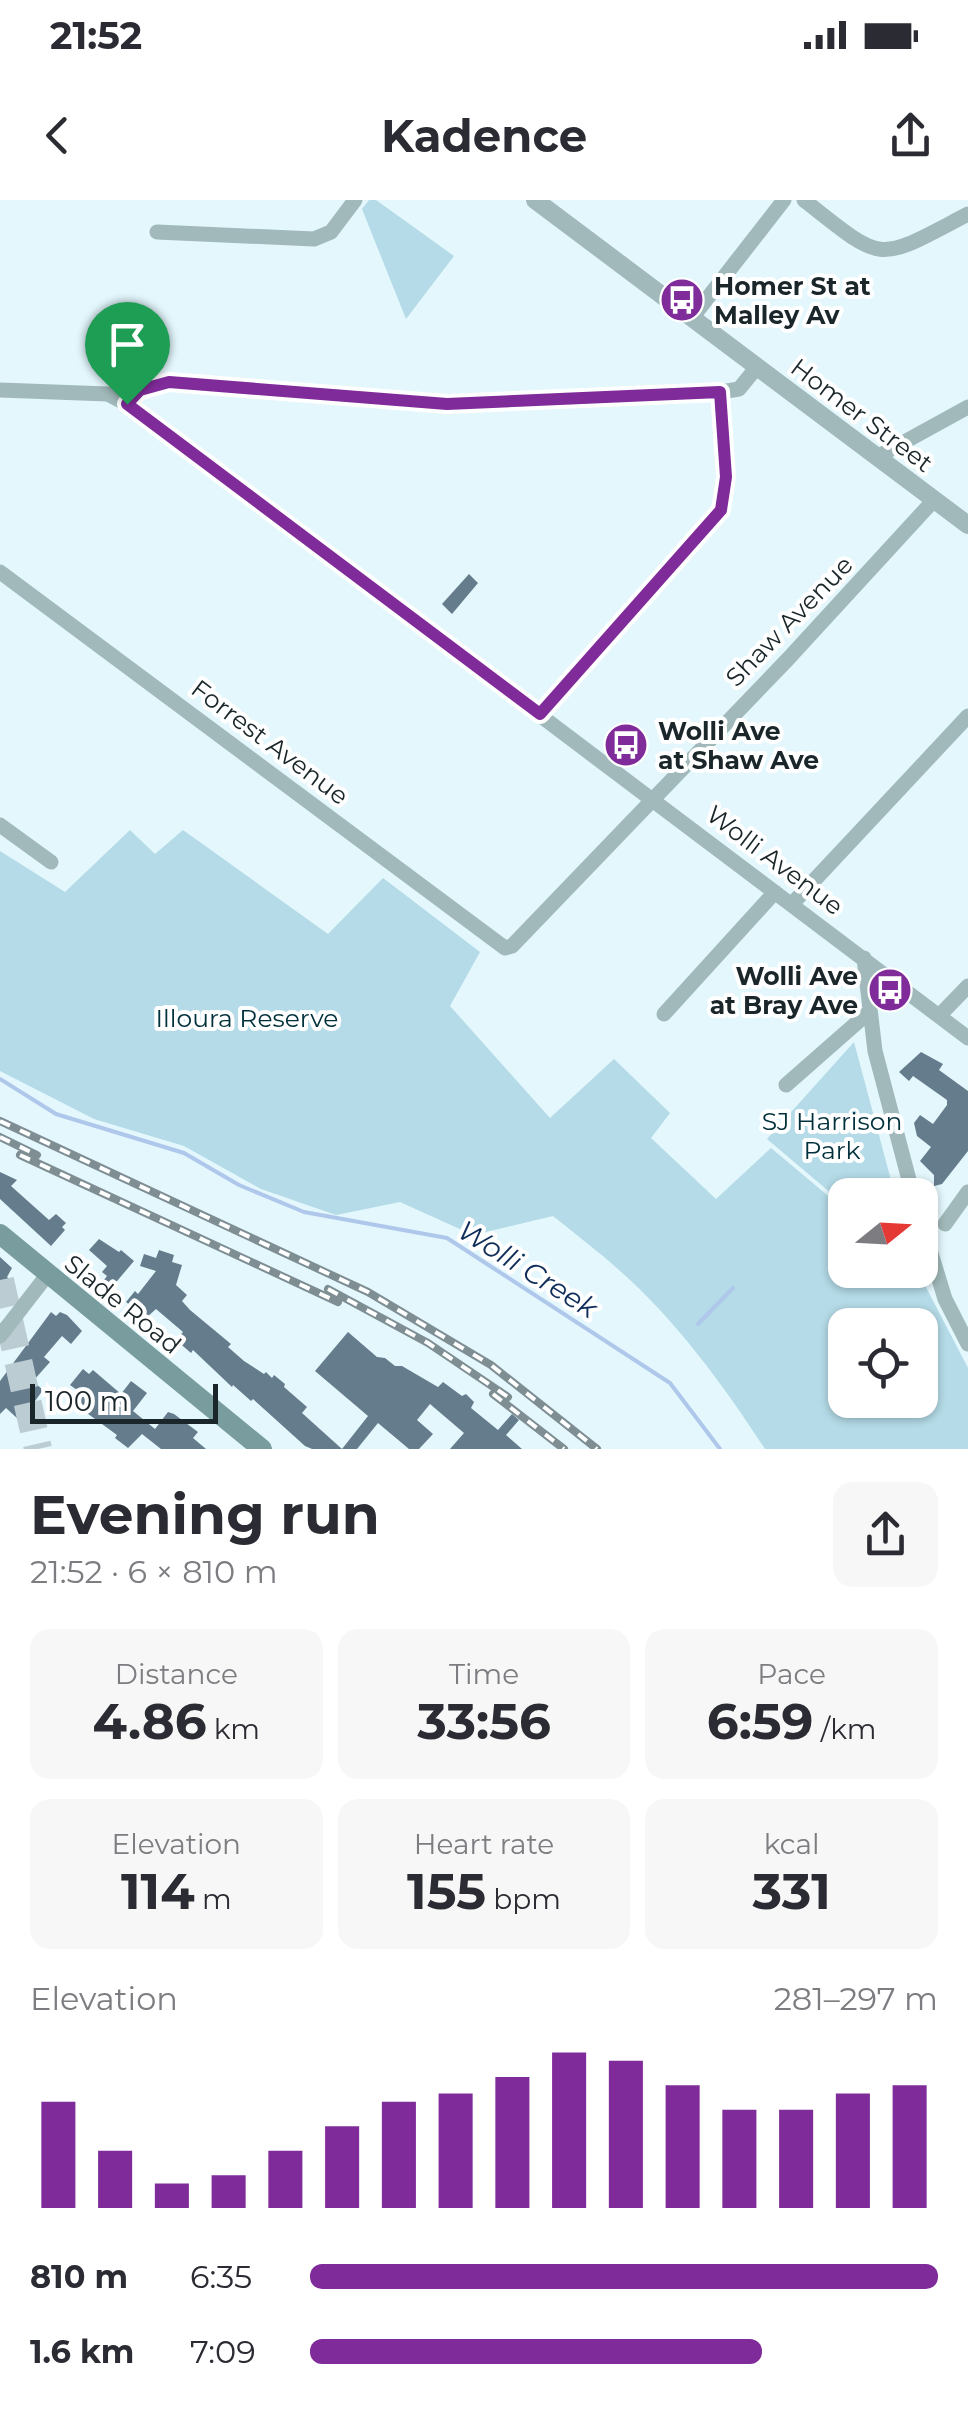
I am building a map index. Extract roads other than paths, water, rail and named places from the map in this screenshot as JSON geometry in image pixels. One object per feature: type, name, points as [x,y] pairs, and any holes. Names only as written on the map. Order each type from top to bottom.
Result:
[{"type":"main road","name":"Slade Road","points":[[0,1234],[262,1449]]},
{"type":"street","points":[[157,232],[314,240],[331,232],[355,200]]},
{"type":"street","points":[[692,318],[784,200]]},
{"type":"street","points":[[804,200],[861,245],[878,250],[900,249],[968,214]]},
{"type":"street","name":"Homer Street","points":[[539,201],[968,525]]},
{"type":"street","points":[[127,404],[140,390],[169,382],[447,404],[720,392],[739,389],[757,368]]},
{"type":"street","name":"Wolli Avenue","points":[[0,390],[108,394],[127,404],[968,1038]]},
{"type":"street","points":[[540,714],[721,510],[726,477],[720,392]]},
{"type":"street","points":[[878,457],[968,408]]},
{"type":"street","name":"Shaw Avenue","points":[[512,946],[863,580],[934,500]]},
{"type":"street","name":"Forrest Avenue","points":[[0,572],[505,948],[512,946]]},
{"type":"street","points":[[792,904],[968,716]]},
{"type":"street","points":[[0,825],[51,862]]},
{"type":"street","points":[[664,1014],[775,892]]},
{"type":"street","points":[[864,958],[883,1084],[909,1178]]},
{"type":"street","points":[[939,1016],[968,986]]},
{"type":"street","points":[[786,1085],[870,1012]]},
{"type":"street","points":[[945,1224],[968,1192]]},
{"type":"street","points":[[0,1336],[48,1274]]},
{"type":"street","points":[[938,1276],[945,1300],[968,1344]]},
{"type":"waterway","name":"Wolli Creek","points":[[0,1079],[56,1114],[184,1153],[239,1185],[304,1212],[447,1238],[670,1383],[720,1449]]},
{"type":"waterway","points":[[698,1324],[733,1288]]},
{"type":"tunnel","points":[[0,1280],[38,1449]]},
{"type":"railway","points":[[0,1121],[368,1292],[491,1365],[597,1449]]},
{"type":"railway","points":[[0,1137],[37,1155]]},
{"type":"railway","points":[[20,1155],[338,1302]]},
{"type":"railway","points":[[328,1289],[428,1343],[508,1397]]},
{"type":"railway","points":[[493,1394],[564,1449]]},
{"type":"place","name":"Homer St at Malley Av","points":[[682,300]]},
{"type":"place","name":"Wolli Ave at Shaw Ave","points":[[626,745]]},
{"type":"place","name":"Wolli Ave at Bray Ave","points":[[890,990]]},
{"type":"park label","name":"Illoura Reserve","points":[[247,1018]]},
{"type":"park label","name":"SJ Harrison Park","points":[[832,1136]]}]
